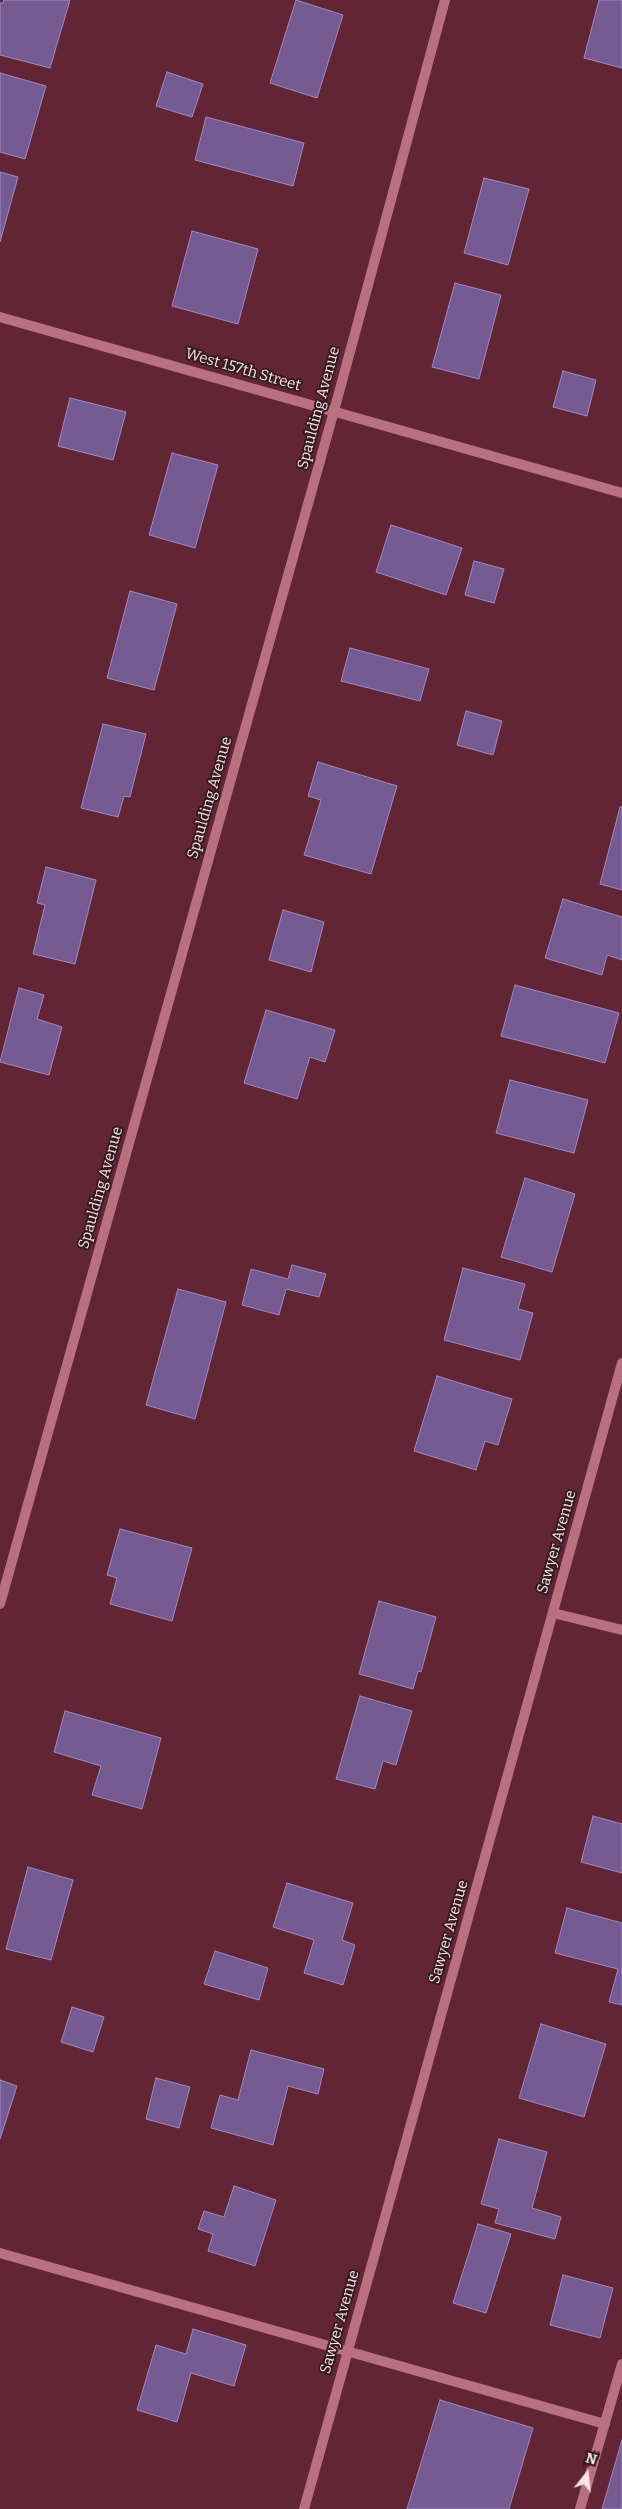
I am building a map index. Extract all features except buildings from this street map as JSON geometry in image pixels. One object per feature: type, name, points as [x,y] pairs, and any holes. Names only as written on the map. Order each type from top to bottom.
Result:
[{"type":"street","name":"Spaulding Avenue","points":[[0,1604],[334,412],[445,0]]},
{"type":"street","name":"West 157th Street","points":[[0,317],[622,493]]},
{"type":"street","name":"Sawyer Avenue","points":[[304,2509],[622,1364]]},
{"type":"street","points":[[553,1614],[622,1630]]},
{"type":"street","points":[[0,2253],[605,2424]]},
{"type":"street","points":[[580,2509],[622,2364]]}]
